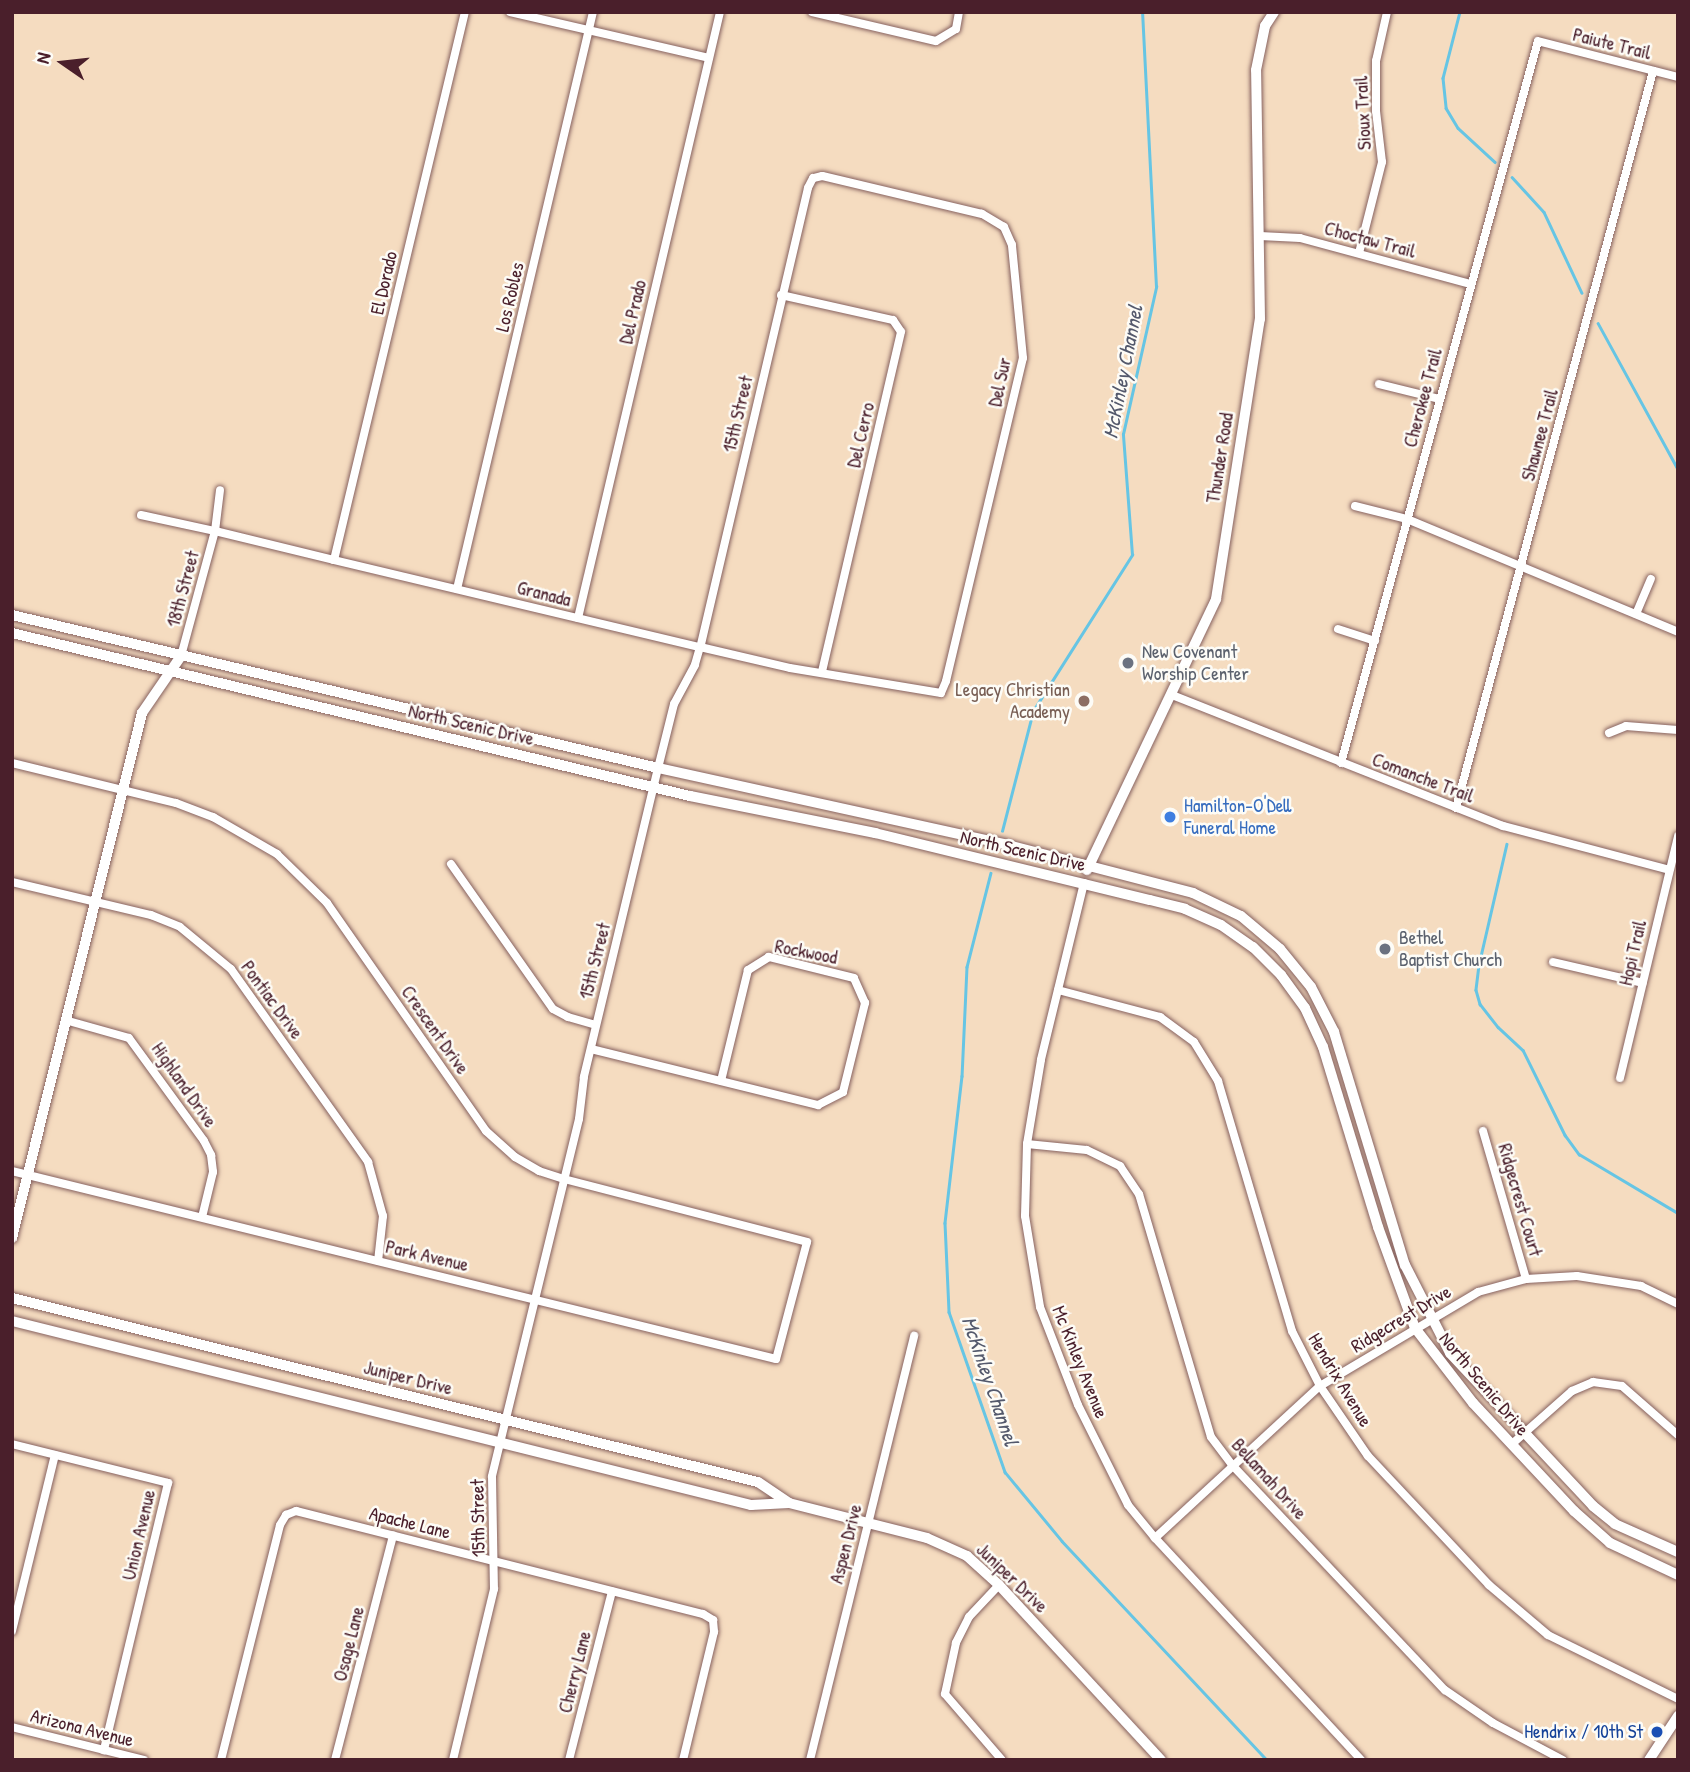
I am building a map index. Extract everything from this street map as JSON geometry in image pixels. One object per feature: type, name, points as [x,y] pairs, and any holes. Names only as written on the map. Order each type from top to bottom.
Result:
[{"type":"main road","name":"Thunder Road","points":[[1084,883],[1088,866],[1216,599],[1260,319],[1261,236],[1256,70],[1265,26],[1274,12]]},
{"type":"main road","name":"North Scenic Drive","points":[[12,615],[658,768],[1008,845],[1193,893],[1241,916],[1280,949],[1311,986],[1334,1032],[1405,1265],[1429,1318],[1450,1353],[1593,1506],[1615,1524],[1678,1552]]},
{"type":"main road","name":"North Scenic Drive","points":[[12,634],[653,786],[876,833],[1084,883],[1185,909],[1221,925],[1253,947],[1281,975],[1306,1008],[1324,1047],[1390,1263],[1415,1328],[1441,1365],[1574,1511],[1610,1543],[1678,1575]]},
{"type":"main road","points":[[12,1238],[142,713],[181,656]]},
{"type":"main road","name":"Juniper Drive","points":[[12,1298],[758,1482],[789,1503]]},
{"type":"main road","name":"Juniper Drive","points":[[12,1321],[751,1504],[789,1503],[927,1538],[967,1556],[999,1585],[1161,1760]]},
{"type":"main road","points":[[246,1378],[251,1357]]},
{"type":"main road","points":[[1649,1760],[1678,1716]]},
{"type":"street","name":"El Dorado","points":[[334,560],[465,12]]},
{"type":"street","points":[[510,12],[709,58]]},
{"type":"street","name":"Los Robles","points":[[457,589],[593,12]]},
{"type":"street","name":"Del Prado","points":[[578,618],[720,12]]},
{"type":"street","points":[[812,12],[857,17],[936,41],[956,29],[959,12]]},
{"type":"street","name":"Sioux Trail","points":[[1359,253],[1382,162],[1376,111],[1376,61],[1387,12]]},
{"type":"street","name":"Paiute Trail","points":[[1538,41],[1678,77]]},
{"type":"street","name":"Cherokee Trail","points":[[1341,763],[1538,41]]},
{"type":"street","name":"Shawnee Trail","points":[[1456,808],[1653,71]]},
{"type":"street","name":"Del Sur","points":[[813,178],[822,176],[982,214],[1003,227],[1012,246],[1023,358],[946,681],[940,693]]},
{"type":"street","name":"15th Street","points":[[453,1760],[488,1623],[495,1560],[491,1489],[500,1440],[579,1119],[590,1049],[653,786],[674,704],[695,665],[700,647],[781,295],[808,188],[813,178]]},
{"type":"street","name":"Choctaw Trail","points":[[1261,236],[1300,238],[1470,284]]},
{"type":"street","name":"Del Cerro","points":[[781,295],[893,320],[901,332],[822,671]]},
{"type":"street","points":[[1379,384],[1439,400]]},
{"type":"street","name":"18th Street","points":[[181,656],[215,531],[220,490]]},
{"type":"street","points":[[1355,506],[1407,519],[1678,632]]},
{"type":"street","name":"Granada","points":[[141,515],[700,647],[790,667],[940,693]]},
{"type":"street","points":[[1636,614],[1651,579]]},
{"type":"street","points":[[1338,629],[1375,641]]},
{"type":"street","name":"Comanche Trail","points":[[1172,695],[1515,830],[1669,870]]},
{"type":"street","points":[[1609,733],[1626,726],[1678,730]]},
{"type":"street","name":"Crescent Drive","points":[[12,763],[122,790],[214,817],[277,854],[327,903],[486,1131],[515,1157],[539,1171],[564,1179],[807,1242],[792,1301]]},
{"type":"street","points":[[876,833],[880,818]]},
{"type":"street","name":"Hopi Trail","points":[[1620,1078],[1678,836]]},
{"type":"street","points":[[452,864],[553,1010],[596,1025]]},
{"type":"street","name":"Pontiac Drive","points":[[12,882],[151,915],[180,927],[231,969],[368,1162],[383,1216],[378,1261]]},
{"type":"street","name":"Mc Kinley Avenue","points":[[1084,883],[1041,1060],[1027,1144],[1025,1216],[1040,1307],[1089,1427],[1128,1506],[1361,1760]]},
{"type":"street","name":"Rockwood","points":[[590,1049],[818,1105],[843,1092],[865,1003],[854,978],[769,957],[748,970],[721,1081]]},
{"type":"street","points":[[1553,962],[1643,983]]},
{"type":"street","name":"Hendrix Avenue","points":[[1058,990],[1160,1017],[1194,1042],[1218,1081],[1292,1331],[1320,1386],[1368,1456],[1489,1585],[1548,1635],[1678,1699]]},
{"type":"street","name":"Highland Drive","points":[[65,1020],[128,1038],[204,1141],[211,1155],[213,1172],[202,1217]]},
{"type":"street","points":[[1340,1101],[1353,1097]]},
{"type":"street","name":"Ridgecrest Court","points":[[1483,1131],[1526,1279]]},
{"type":"street","name":"Bellamah Drive","points":[[1027,1144],[1087,1150],[1120,1166],[1139,1194],[1210,1437],[1232,1465],[1445,1690],[1493,1723],[1563,1760]]},
{"type":"street","name":"Park Avenue","points":[[12,1171],[776,1359],[792,1301]]},
{"type":"street","name":"Ridgecrest Drive","points":[[1155,1538],[1320,1386],[1429,1318],[1478,1292],[1526,1279],[1577,1276],[1641,1286],[1678,1304]]},
{"type":"street","name":"Aspen Drive","points":[[810,1760],[914,1336]]},
{"type":"street","points":[[1511,1444],[1572,1391],[1593,1382],[1622,1386],[1678,1435]]},
{"type":"street","name":"Union Avenue","points":[[12,1444],[168,1483],[104,1750]]},
{"type":"street","points":[[12,1630],[55,1455]]},
{"type":"street","name":"Apache Lane","points":[[221,1760],[280,1525],[286,1515],[296,1511],[702,1614],[713,1620],[714,1632],[683,1760]]},
{"type":"street","name":"Osage Lane","points":[[335,1760],[393,1535]]},
{"type":"street","points":[[999,1585],[969,1617],[956,1643],[945,1694],[1002,1760]]},
{"type":"street","name":"Cherry Lane","points":[[569,1760],[612,1591]]},
{"type":"street","name":"Arizona Avenue","points":[[12,1727],[144,1760]]},
{"type":"waterway","name":"McKinley Channel","points":[[1002,831],[1033,711],[1132,555],[1123,434],[1156,287],[1142,12]]},
{"type":"waterway","points":[[1460,12],[1443,78],[1446,108],[1458,128],[1495,162]]},
{"type":"waterway","points":[[1512,177],[1544,212],[1582,293]]},
{"type":"waterway","points":[[1598,323],[1678,469]]},
{"type":"waterway","points":[[1507,844],[1479,965],[1476,990],[1480,1004],[1498,1027],[1523,1050],[1565,1135],[1579,1154],[1678,1213]]},
{"type":"waterway","name":"McKinley Channel","points":[[991,873],[967,967],[962,1076],[945,1223],[949,1312],[1005,1472],[1062,1541],[1267,1760]]},
{"type":"place","name":"New Covenant Worship Center","points":[[1128,663]]},
{"type":"place","name":"Legacy Christian Academy","points":[[1084,701]]},
{"type":"place","name":"Hamilton-O'Dell Funeral Home","points":[[1170,817]]},
{"type":"place","name":"Bethel Baptist Church","points":[[1385,949]]},
{"type":"place","name":"Hendrix / 10th St","points":[[1657,1732]]}]
